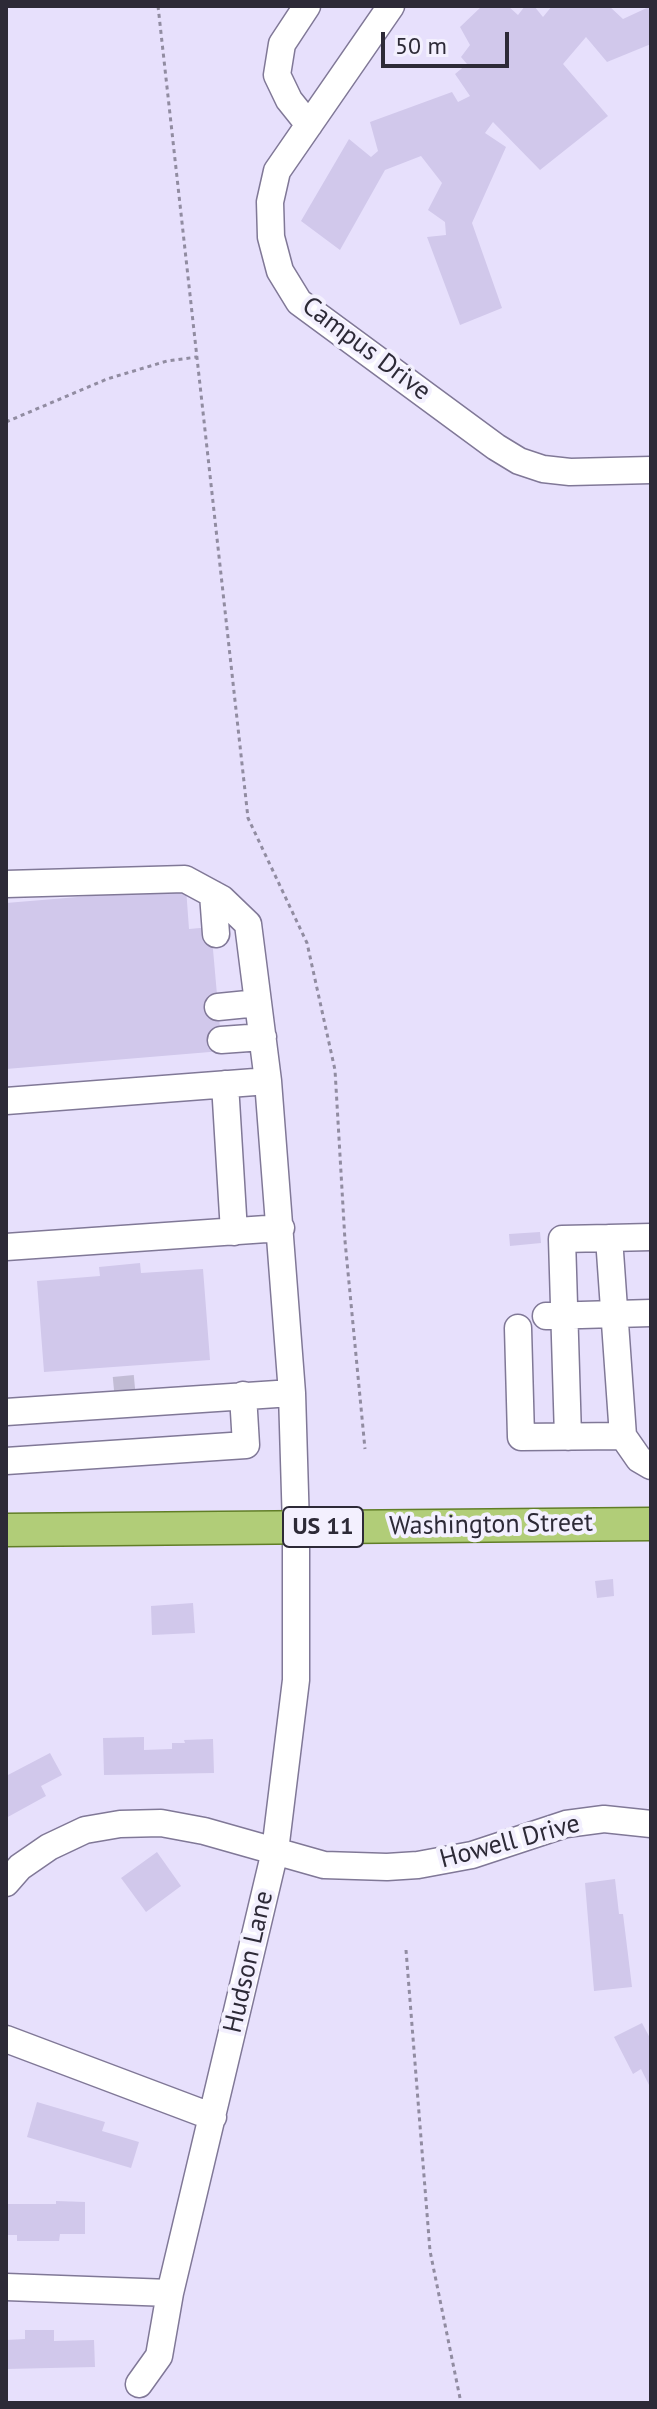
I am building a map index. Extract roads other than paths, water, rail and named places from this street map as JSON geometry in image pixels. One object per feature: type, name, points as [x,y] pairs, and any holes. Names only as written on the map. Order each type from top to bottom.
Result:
[{"type":"main road","name":"Washington Street","points":[[6,1530],[646,1524]]},
{"type":"street","points":[[307,6],[282,44],[277,75],[289,100],[309,125]]},
{"type":"street","name":"Campus Drive","points":[[391,6],[277,171],[270,202],[271,237],[280,271],[299,302],[519,461],[543,469],[570,472],[651,470]]},
{"type":"street","name":"Hudson Lane","points":[[6,884],[185,879],[213,894],[248,924],[268,1081],[292,1393],[296,1680],[275,1851],[170,2293],[159,2356],[139,2384]]},
{"type":"street","points":[[213,894],[216,934]]},
{"type":"street","points":[[218,1007],[258,1003]]},
{"type":"street","points":[[221,1040],[263,1037]]},
{"type":"street","points":[[6,1101],[268,1081]]},
{"type":"street","points":[[225,1084],[234,1232]]},
{"type":"street","points":[[6,1247],[281,1228]]},
{"type":"street","points":[[568,1437],[555,1316],[562,1239],[651,1237]]},
{"type":"street","points":[[609,1238],[623,1436],[639,1459],[651,1466]]},
{"type":"street","points":[[555,1316],[651,1313]]},
{"type":"street","points":[[518,1328],[521,1437],[623,1436]]},
{"type":"street","points":[[87,1406],[108,1390],[144,1388],[168,1400]]},
{"type":"street","points":[[6,1412],[292,1393]]},
{"type":"street","points":[[6,1461],[246,1445],[243,1395]]},
{"type":"street","name":"Howell Drive","points":[[6,1883],[20,1867],[49,1847],[85,1830],[120,1824],[161,1823],[204,1831],[324,1865],[418,1865],[472,1855],[566,1824],[649,1816]]},
{"type":"street","points":[[6,2039],[213,2117]]},
{"type":"street","points":[[6,2287],[170,2293]]},
{"type":"tunnel","points":[[114,1390],[135,1388]]}]
